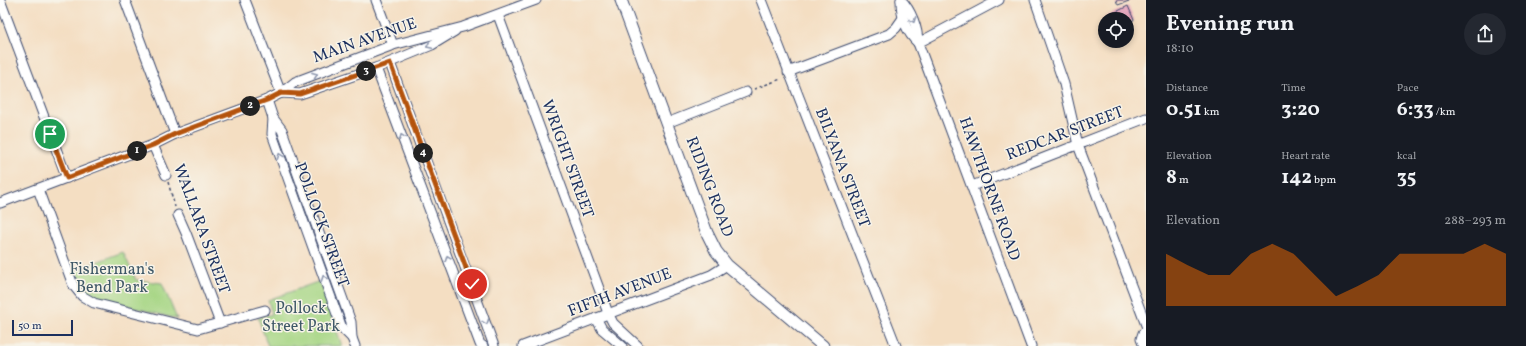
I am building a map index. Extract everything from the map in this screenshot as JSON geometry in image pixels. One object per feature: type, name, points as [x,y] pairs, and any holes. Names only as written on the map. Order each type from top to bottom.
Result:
[{"type":"main road","name":"RIDING ROAD","points":[[621,0],[707,233],[716,251],[727,265],[823,346]]},
{"type":"street","points":[[0,0],[67,178]]},
{"type":"street","points":[[124,0],[175,134]]},
{"type":"street","points":[[245,0],[281,93]]},
{"type":"street","points":[[376,0],[393,45]]},
{"type":"street","name":"MAIN AVENUE","points":[[0,204],[153,145],[175,134],[267,100],[281,93],[295,82],[393,45],[498,15],[536,0]]},
{"type":"street","name":"BILYANA STREET","points":[[761,0],[896,346]]},
{"type":"street","name":"HAWTHORNE ROAD","points":[[901,0],[903,18],[910,36],[918,43]]},
{"type":"street","name":"HAWTHORNE ROAD","points":[[901,0],[908,7],[918,34],[918,43],[1031,346]]},
{"type":"street","points":[[918,43],[999,0]]},
{"type":"street","points":[[1035,0],[1064,84],[1078,145],[1146,325]]},
{"type":"street","name":"WRIGHT STREET","points":[[498,15],[608,313],[613,323],[638,346]]},
{"type":"street","points":[[788,72],[892,31],[903,18]]},
{"type":"street","name":"MAIN AVENUE","points":[[281,93],[300,94],[390,63],[432,45],[463,26]]},
{"type":"street","points":[[390,63],[494,346]]},
{"type":"street","points":[[376,68],[480,344],[483,346]]},
{"type":"street","points":[[667,123],[746,92]]},
{"type":"street","name":"POLLOCK STREET","points":[[267,100],[273,118],[282,130],[351,322],[353,342]]},
{"type":"street","name":"REDCAR STREET","points":[[972,186],[1146,118]]},
{"type":"street","name":"WALLARA STREET","points":[[153,145],[166,175]]},
{"type":"street","points":[[38,189],[73,285],[82,296],[94,304],[198,329],[265,310]]},
{"type":"street","name":"WALLARA STREET","points":[[178,216],[186,233],[220,323]]},
{"type":"street","name":"FIFTH AVENUE","points":[[525,346],[608,313],[711,275],[727,265]]},
{"type":"street","points":[[596,318],[602,329],[622,346]]},
{"type":"street","points":[[1132,346],[1143,344],[1141,336],[1146,331]]},
{"type":"path","points":[[746,92],[781,79]]},
{"type":"path","name":"WALLARA STREET","points":[[166,175],[178,216]]},
{"type":"green space","name":"Fisherman's Bend Park","points":[[123,252],[136,280],[162,283],[177,319],[102,299],[88,294],[81,286],[75,270]]},
{"type":"green space","name":"Pollock Street Park","points":[[320,281],[342,346],[268,346],[258,318],[272,314],[268,300]]},
{"type":"building","points":[[1116,0],[1132,0],[1118,5]]},
{"type":"building","points":[[1128,6],[1131,12],[1116,12]]},
{"type":"route","points":[[50,134],[67,178],[153,145],[175,134],[267,100],[281,93],[300,94],[390,63],[472,284]]}]
